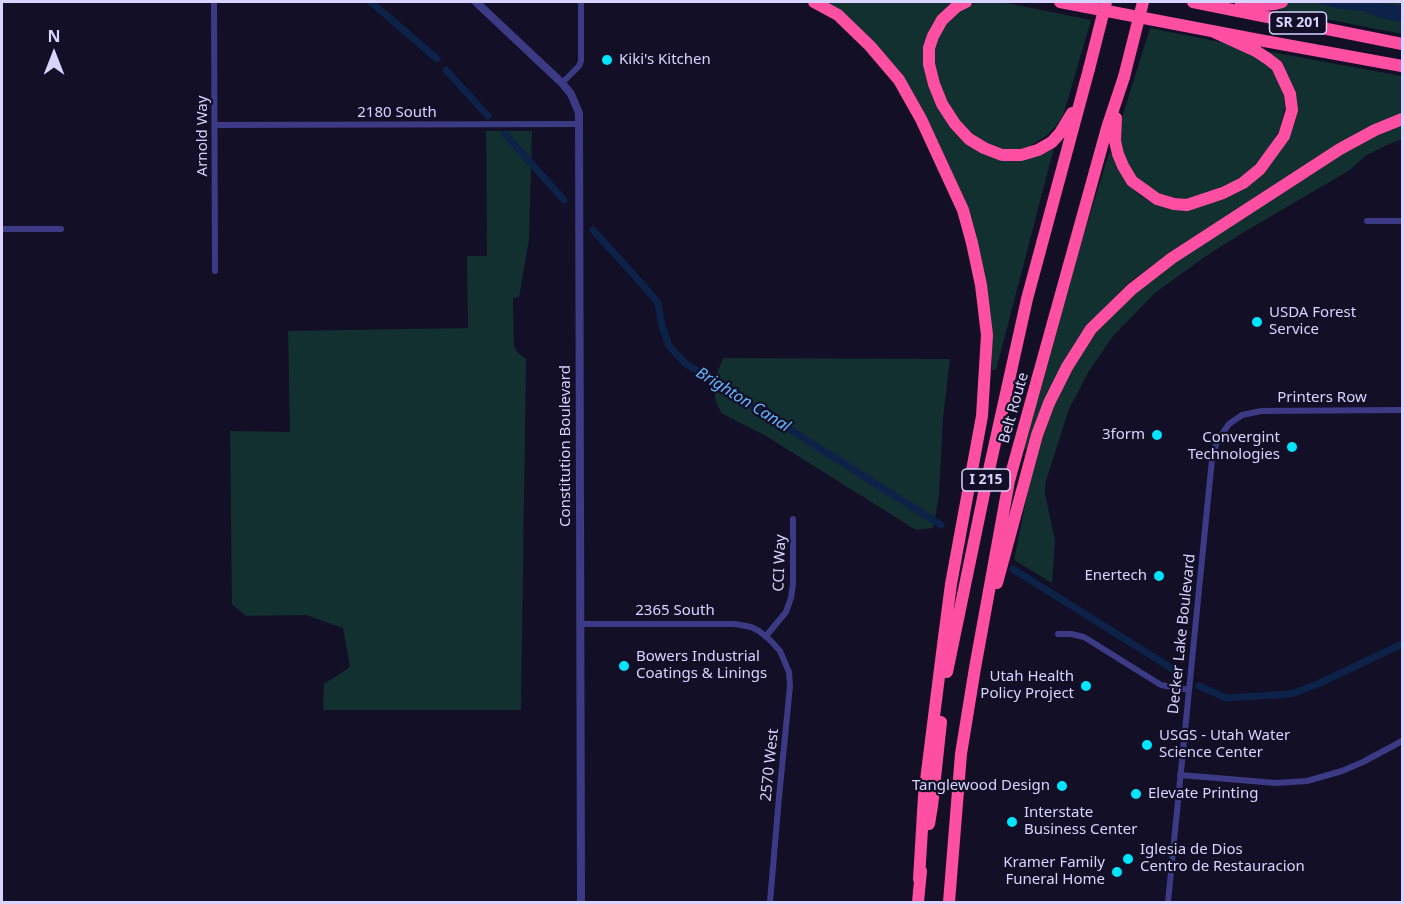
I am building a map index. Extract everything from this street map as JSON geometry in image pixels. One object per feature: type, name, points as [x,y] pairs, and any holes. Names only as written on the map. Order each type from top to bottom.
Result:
[{"type":"highway","points":[[814,2],[838,15],[870,46],[899,80],[921,118],[963,210],[981,285],[987,335],[982,416],[951,584],[941,657],[924,796],[919,879]]},
{"type":"highway","points":[[966,2],[956,7],[942,20],[929,48],[929,64],[942,104],[955,124],[969,139],[1002,155],[1021,155],[1038,150],[1060,134],[1084,88]]},
{"type":"highway","name":"SR 201","points":[[1060,2],[1402,66]]},
{"type":"highway","name":"Belt Route","points":[[918,903],[919,879],[932,806],[947,667],[1027,299],[1107,2]]},
{"type":"highway","name":"Belt Route","points":[[950,903],[962,754],[1009,481],[1143,2]]},
{"type":"highway","name":"SR 201","points":[[1193,2],[1402,44]]},
{"type":"highway","points":[[1224,2],[1253,6],[1282,2]]},
{"type":"highway","points":[[1118,96],[1115,141],[1118,154],[1132,181],[1158,199],[1187,205],[1223,193],[1243,183],[1260,169],[1284,136],[1292,110],[1290,94],[1277,66],[1256,51],[1212,31]]},
{"type":"highway","points":[[975,668],[1037,435],[1049,403],[1067,367],[1091,329],[1132,289],[1172,258],[1340,149],[1375,130],[1402,119]]},
{"type":"street","name":"Arnold Way","points":[[214,2],[215,270]]},
{"type":"street","name":"Constitution Boulevard","points":[[476,2],[562,83],[571,94],[579,113],[581,903]]},
{"type":"street","points":[[562,83],[581,61],[581,2]]},
{"type":"street","name":"2180 South","points":[[215,125],[579,124]]},
{"type":"street","points":[[1367,221],[1402,221]]},
{"type":"street","points":[[2,229],[60,229]]},
{"type":"street","name":"Printers Row","points":[[1242,416],[1265,410],[1402,410]]},
{"type":"street","name":"Decker Lake Boulevard","points":[[1168,903],[1212,460],[1216,444],[1224,431],[1242,416]]},
{"type":"street","name":"CCI Way","points":[[766,636],[786,612],[791,598],[793,519]]},
{"type":"street","name":"2365 South","points":[[580,624],[728,623],[751,627],[766,636]]},
{"type":"street","points":[[1058,634],[1084,637],[1161,684],[1189,690]]},
{"type":"street","name":"2570 West","points":[[766,636],[776,645],[784,658],[789,672],[790,687],[770,903]]},
{"type":"street","points":[[1180,775],[1261,783],[1307,781],[1342,771],[1402,741]]},
{"type":"green space","points":[[823,2],[957,2],[929,36],[945,119],[950,128],[965,143],[993,155],[1055,144],[996,370],[992,370],[992,337],[964,200],[941,148],[922,108],[905,80]]},
{"type":"green space","points":[[979,2],[1002,2],[1091,20],[1063,116],[1046,136],[1030,146],[1019,149],[995,149],[972,139],[942,97],[933,60],[936,40],[947,22],[957,13]]},
{"type":"green space","points":[[1286,2],[1402,2],[1402,34],[1270,8]]},
{"type":"green space","points":[[1150,28],[1242,48],[1265,61],[1275,73],[1284,97],[1285,107],[1280,129],[1262,158],[1234,183],[1193,201],[1152,194],[1124,164],[1119,127]]},
{"type":"green space","points":[[1266,51],[1402,76],[1402,116],[1323,155],[1170,252],[1130,282],[1101,312],[1028,450],[1023,449],[1063,301],[1109,153],[1113,154],[1133,189],[1141,196],[1153,203],[1183,209],[1261,169],[1293,107]]},
{"type":"green space","points":[[1402,123],[1402,139],[1365,156],[1350,170],[1203,258],[1155,293],[1113,336],[1089,371],[1069,409],[1045,484],[1055,541],[1052,583],[1014,560],[1038,440],[1079,352],[1133,290],[1348,148]]},
{"type":"green space","points":[[486,131],[532,131],[529,240],[519,297],[513,298],[514,346],[518,353],[526,359],[521,710],[323,710],[324,684],[350,667],[343,628],[306,615],[246,616],[232,604],[230,431],[290,432],[288,331],[468,328],[467,256],[487,256]]},
{"type":"green space","points":[[723,358],[950,359],[943,418],[939,496],[933,528],[916,530],[766,436],[721,413],[715,398],[715,378]]},
{"type":"water","points":[[1319,2],[1398,5],[1402,6],[1402,22],[1380,18],[1364,11],[1338,9]]},
{"type":"waterway","name":"Brighton Canal","points":[[371,2],[437,59]]},
{"type":"waterway","name":"Brighton Canal","points":[[446,70],[488,116]]},
{"type":"waterway","name":"Brighton Canal","points":[[505,134],[564,200]]},
{"type":"waterway","name":"Brighton Canal","points":[[593,230],[658,303],[662,326],[669,346],[685,363],[941,525]]},
{"type":"waterway","name":"Brighton Canal","points":[[1013,569],[1179,673]]},
{"type":"waterway","name":"Brighton Canal","points":[[1199,686],[1226,698],[1291,694],[1318,684],[1402,644]]},
{"type":"place","name":"Kiki's Kitchen","points":[[607,60]]},
{"type":"place","name":"USDA Forest Service","points":[[1257,322]]},
{"type":"place","name":"3form","points":[[1157,435]]},
{"type":"place","name":"Convergint Technologies","points":[[1292,447]]},
{"type":"place","name":"Enertech","points":[[1159,576]]},
{"type":"place","name":"Bowers Industrial Coatings & Linings","points":[[624,666]]},
{"type":"place","name":"Utah Health Policy Project","points":[[1086,686]]},
{"type":"place","name":"USGS - Utah Water Science Center","points":[[1147,745]]},
{"type":"place","name":"Tanglewood Design","points":[[1062,786]]},
{"type":"place","name":"Elevate Printing","points":[[1136,794]]},
{"type":"place","name":"Interstate Business Center","points":[[1012,822]]},
{"type":"place","name":"Iglesia de Dios Centro de Restauracion","points":[[1128,859]]},
{"type":"place","name":"Kramer Family Funeral Home","points":[[1117,872]]}]
